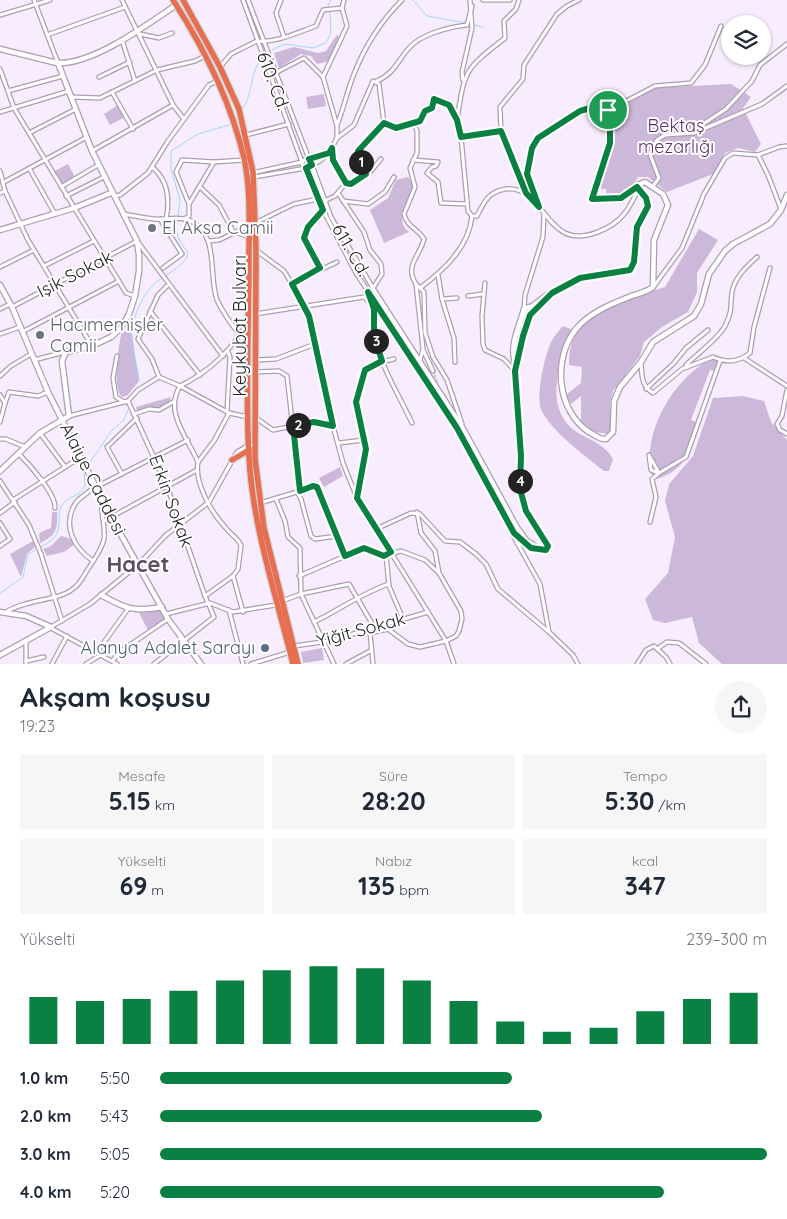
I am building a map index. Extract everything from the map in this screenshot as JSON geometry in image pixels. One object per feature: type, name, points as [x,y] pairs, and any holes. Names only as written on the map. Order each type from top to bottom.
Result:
[{"type":"highway","name":"Keykubat Bulvarı","points":[[183,0],[220,67],[238,109],[246,135],[252,174],[252,225],[248,237],[248,321],[254,507],[279,603],[294,646],[298,664]]},
{"type":"highway","name":"Keykubat Bulvarı","points":[[174,2],[206,56],[218,81],[231,114],[245,163],[246,185],[256,250],[254,372],[251,417]]},
{"type":"highway","name":"Keykubat Bulvarı","points":[[251,448],[259,503],[293,664]]},
{"type":"highway","points":[[232,460],[251,448]]},
{"type":"street","points":[[34,0],[92,151],[112,194],[137,241],[223,356]]},
{"type":"street","points":[[0,15],[50,0]]},
{"type":"street","points":[[122,0],[173,105],[184,119]]},
{"type":"street","name":"610. Cd.","points":[[243,0],[302,162],[306,168]]},
{"type":"street","name":"610. Cd.","points":[[248,0],[312,165]]},
{"type":"street","points":[[281,0],[276,13],[284,37]]},
{"type":"street","points":[[323,77],[347,26],[342,8],[344,0]]},
{"type":"street","points":[[337,126],[354,74],[368,44],[388,15],[402,0]]},
{"type":"street","points":[[463,83],[462,72],[472,28],[472,6],[470,0]]},
{"type":"street","points":[[484,0],[510,0]]},
{"type":"street","points":[[457,120],[463,83],[467,71],[476,60],[505,38],[504,21],[516,9],[519,0]]},
{"type":"street","points":[[579,0],[557,14],[524,65],[523,78],[500,107],[501,131],[526,193],[566,233],[582,235],[597,232],[612,225],[624,214],[643,181],[663,194],[668,205],[654,240],[653,287]]},
{"type":"street","points":[[0,48],[58,63],[85,57],[139,33],[174,2]]},
{"type":"street","points":[[337,138],[352,127],[373,80],[377,81],[389,76],[408,48],[421,38],[456,26],[467,25],[472,6]]},
{"type":"street","points":[[47,35],[125,7]]},
{"type":"street","points":[[220,67],[231,54],[257,41],[264,42],[284,37],[316,26],[321,13],[326,8],[342,8]]},
{"type":"street","points":[[608,110],[655,86],[690,83],[705,65],[721,26]]},
{"type":"street","points":[[139,33],[159,38],[172,33]]},
{"type":"street","points":[[122,40],[135,81]]},
{"type":"street","points":[[698,132],[700,126],[726,109],[752,80],[760,65],[787,44]]},
{"type":"street","points":[[71,97],[100,98],[157,70],[195,61],[206,56]]},
{"type":"street","points":[[252,174],[306,168],[320,161],[329,153],[337,138],[337,126],[323,77],[304,58],[275,73]]},
{"type":"street","points":[[99,77],[130,62]]},
{"type":"street","points":[[0,69],[14,108],[66,196],[126,293],[135,296]]},
{"type":"street","points":[[8,91],[63,76]]},
{"type":"street","points":[[0,230],[74,208],[112,194],[120,195],[148,173],[209,85],[218,81]]},
{"type":"street","points":[[377,81],[384,123]]},
{"type":"street","points":[[653,186],[659,178],[650,154],[657,140],[669,133],[688,134],[698,132],[762,104],[787,86]]},
{"type":"street","points":[[0,112],[69,91]]},
{"type":"street","points":[[112,92],[132,129]]},
{"type":"street","points":[[384,123],[396,128],[420,121],[425,111],[432,108],[434,99],[449,105],[457,120],[461,137],[467,204],[468,211],[472,216],[471,229],[459,250],[438,274],[420,288]]},
{"type":"street","points":[[92,151],[173,105]]},
{"type":"street","points":[[539,207],[527,174],[532,148],[538,138],[572,114],[597,106],[610,111],[612,121],[610,143],[592,199],[621,198],[637,189]]},
{"type":"street","points":[[29,133],[76,109]]},
{"type":"street","points":[[366,174],[358,151],[384,123]]},
{"type":"street","points":[[413,123],[417,131],[417,153],[410,168],[416,187],[404,214],[409,226],[424,239],[412,263],[410,275],[420,288],[425,300],[425,333],[433,357],[447,380],[464,429]]},
{"type":"street","points":[[246,135],[289,124]]},
{"type":"street","points":[[461,137],[501,131]]},
{"type":"street","points":[[4,182],[87,137]]},
{"type":"street","points":[[787,146],[758,155],[734,153],[725,158],[704,194],[682,248],[653,287],[602,308],[577,327],[572,334],[562,367],[562,391],[568,410],[581,426],[604,440],[613,435],[615,396],[623,383],[641,362],[653,342],[694,316],[701,304],[709,274],[725,251],[733,244],[770,224],[781,210],[787,194]]},
{"type":"street","points":[[332,148],[333,160],[346,183]]},
{"type":"street","points":[[246,185],[252,174],[302,162],[329,153]]},
{"type":"street","points":[[758,155],[771,181],[781,210]]},
{"type":"street","points":[[346,183],[351,184],[371,171],[381,159]]},
{"type":"street","points":[[183,219],[190,216],[189,204],[176,172],[182,160],[245,163],[252,174]]},
{"type":"street","points":[[413,160],[438,162],[427,173],[438,182],[441,203],[467,204]]},
{"type":"street","points":[[189,204],[214,162]]},
{"type":"street","points":[[61,187],[98,165]]},
{"type":"street","name":"611. Cd.","points":[[312,165],[324,201],[373,288],[464,429],[514,523],[526,540],[543,550]]},
{"type":"street","points":[[152,167],[160,174],[170,201],[166,219]]},
{"type":"street","points":[[29,168],[55,214]]},
{"type":"street","name":"611. Cd.","points":[[306,168],[323,210],[368,292],[450,416],[509,526],[531,548],[543,550]]},
{"type":"street","points":[[0,171],[20,224],[92,346]]},
{"type":"street","points":[[66,196],[104,177]]},
{"type":"street","points":[[343,201],[368,204],[385,192],[394,177]]},
{"type":"street","points":[[324,201],[338,193],[346,183]]},
{"type":"street","points":[[200,187],[219,205],[234,233]]},
{"type":"street","points":[[472,216],[477,216],[488,197],[495,192],[514,189],[526,193]]},
{"type":"street","points":[[516,364],[514,356],[515,342],[529,310],[552,293],[580,278],[630,270],[634,262],[637,227],[648,206],[646,198],[637,189]]},
{"type":"street","points":[[0,193],[6,190]]},
{"type":"street","points":[[338,193],[364,232],[370,250],[381,264],[382,274],[373,288]]},
{"type":"street","points":[[209,241],[216,241],[295,203],[318,199]]},
{"type":"street","points":[[320,268],[304,238],[308,227],[323,210]]},
{"type":"street","points":[[543,550],[547,549],[548,546],[526,511],[520,489],[520,449],[515,371],[529,310],[525,295],[543,237],[544,213]]},
{"type":"street","points":[[123,214],[160,219],[179,218],[197,226],[209,241],[217,299],[225,317],[240,335]]},
{"type":"street","points":[[160,219],[182,254],[163,268]]},
{"type":"street","points":[[234,233],[240,233],[248,237]]},
{"type":"street","points":[[44,266],[94,241]]},
{"type":"street","points":[[34,360],[92,346],[111,337],[122,328],[135,296],[139,271],[137,241]]},
{"type":"street","name":"Işik Sokak","points":[[0,309],[11,306],[137,241]]},
{"type":"street","points":[[0,267],[34,250]]},
{"type":"street","points":[[256,250],[279,267],[306,307],[333,426],[343,463],[357,498],[446,641],[454,664]]},
{"type":"street","points":[[138,252],[146,252]]},
{"type":"street","points":[[641,362],[646,389],[652,393],[682,369],[724,327],[733,306],[732,294],[734,285],[741,272],[757,257]]},
{"type":"street","points":[[292,284],[320,268],[336,262]]},
{"type":"street","points":[[682,369],[713,357],[720,361],[744,358],[750,353],[754,327],[770,268]]},
{"type":"street","points":[[438,274],[442,299],[454,338],[455,362]]},
{"type":"street","points":[[0,334],[21,330],[70,308],[119,281]]},
{"type":"street","points":[[485,283],[482,344],[485,350],[504,359],[515,371]]},
{"type":"street","points":[[416,284],[423,349],[433,371]]},
{"type":"street","name":"Alaiye Caddesi","points":[[0,285],[48,392],[111,517],[167,616],[201,664]]},
{"type":"street","points":[[167,286],[158,295],[138,339],[152,359],[159,377],[180,386],[228,413],[251,417],[273,430],[314,422],[333,426]]},
{"type":"street","points":[[368,292],[370,303]]},
{"type":"street","points":[[468,296],[483,294]]},
{"type":"street","points":[[255,314],[306,307],[359,296],[364,297],[374,309],[374,335],[382,361],[412,423]]},
{"type":"street","points":[[442,299],[457,298]]},
{"type":"street","points":[[150,311],[200,374]]},
{"type":"street","points":[[198,462],[175,416],[173,402],[180,386],[200,374],[228,352],[248,321]]},
{"type":"street","points":[[646,389],[674,363],[686,348],[708,330]]},
{"type":"street","points":[[254,360],[276,359],[315,344]]},
{"type":"street","points":[[420,360],[423,349]]},
{"type":"street","points":[[66,352],[62,361],[69,416]]},
{"type":"street","points":[[205,596],[208,591],[233,576],[238,570],[241,545],[223,526],[200,484],[197,470],[198,462],[214,441],[228,413],[230,357],[228,352]]},
{"type":"street","points":[[0,376],[11,366],[32,354]]},
{"type":"street","name":"Erkin Sokak","points":[[117,356],[112,378],[116,397],[126,402],[136,416],[155,456],[205,596],[210,603]]},
{"type":"street","points":[[744,358],[787,386]]},
{"type":"street","points":[[357,498],[365,457],[364,440],[356,402],[365,370],[382,361],[394,359]]},
{"type":"street","points":[[650,522],[656,497],[652,479],[686,457],[720,361]]},
{"type":"street","points":[[254,372],[278,370],[287,376],[299,492],[311,536],[315,539],[336,536]]},
{"type":"street","points":[[0,471],[40,433],[62,419],[126,402],[138,390],[159,377]]},
{"type":"street","points":[[787,390],[782,416],[777,424],[780,430],[787,434]]},
{"type":"street","points":[[0,419],[9,392],[38,396],[48,392]]},
{"type":"street","points":[[0,395],[5,403]]},
{"type":"street","points":[[442,398],[450,416]]},
{"type":"street","points":[[122,474],[107,447],[136,416],[149,409],[159,410],[173,402]]},
{"type":"street","points":[[40,433],[65,468]]},
{"type":"street","points":[[0,439],[6,439],[26,448]]},
{"type":"street","points":[[93,562],[82,554],[70,532],[69,517],[75,502],[96,486],[188,440]]},
{"type":"street","points":[[339,443],[364,440]]},
{"type":"street","points":[[19,454],[31,466],[56,501],[56,508]]},
{"type":"street","points":[[650,454],[655,467],[659,473],[652,470],[650,454]]},
{"type":"street","points":[[0,512],[81,457]]},
{"type":"street","points":[[0,653],[62,621],[101,595],[138,564],[165,536],[209,502],[232,460]]},
{"type":"street","points":[[104,521],[197,470]]},
{"type":"street","points":[[0,482],[29,525],[41,554],[62,621]]},
{"type":"street","points":[[259,503],[299,492],[313,486],[317,487],[345,556]]},
{"type":"street","points":[[276,499],[285,521],[288,537],[300,548],[299,576],[301,594],[334,664]]},
{"type":"street","points":[[6,612],[18,605],[65,594],[75,588],[93,562],[104,538],[102,500]]},
{"type":"street","points":[[376,529],[399,517],[417,512]]},
{"type":"street","points":[[417,512],[421,533],[435,551],[439,573]]},
{"type":"street","points":[[417,512],[444,541],[460,542],[476,554],[486,564],[498,589],[549,632],[572,655],[578,664]]},
{"type":"street","points":[[0,523],[10,539],[0,546]]},
{"type":"street","points":[[514,523],[509,526],[514,541],[540,584],[549,632]]},
{"type":"street","points":[[514,541],[514,533],[518,528]]},
{"type":"street","points":[[299,576],[364,548],[386,555],[391,552],[401,551],[428,562],[439,573],[462,615],[458,634],[446,641],[416,646],[408,644],[388,629],[369,631],[373,664]]},
{"type":"street","points":[[386,555],[389,584],[403,619]]},
{"type":"street","points":[[233,576],[243,612]]},
{"type":"street","points":[[112,661],[121,650],[167,616],[210,603],[228,610],[243,612],[279,603],[301,594],[347,584],[352,587],[359,598],[374,627]]},
{"type":"street","points":[[314,622],[368,592],[389,584]]},
{"type":"street","points":[[101,595],[128,609],[140,611],[162,607]]},
{"type":"street","points":[[154,664],[214,617],[210,603]]},
{"type":"street","points":[[98,652],[128,609]]},
{"type":"street","points":[[228,610],[243,664]]},
{"type":"street","points":[[0,612],[26,616],[51,627],[117,664]]},
{"type":"street","name":"Yiğit Sokak","points":[[294,646],[323,642],[369,631],[374,627],[428,612]]},
{"type":"street","points":[[42,624],[42,630]]},
{"type":"street","points":[[0,653],[51,627]]},
{"type":"street","points":[[52,664],[67,636]]},
{"type":"street","points":[[26,641],[26,663],[44,657]]},
{"type":"street","points":[[657,649],[667,642],[679,643],[706,664]]},
{"type":"street","points":[[637,664],[646,650],[654,646],[670,664]]},
{"type":"street","points":[[346,664],[370,651]]},
{"type":"street","points":[[251,664],[290,652]]},
{"type":"street","points":[[86,664],[102,654]]},
{"type":"green space","points":[[337,35],[340,38],[330,61],[317,64],[311,56],[301,54],[279,68],[274,53],[294,47],[318,53],[326,51]]},
{"type":"green space","name":"Bektaş mezarlığı","points":[[731,84],[751,97],[743,108],[761,144],[755,152],[738,148],[725,153],[713,174],[667,192],[648,177],[638,177],[626,192],[618,195],[607,196],[606,189],[599,189],[613,146],[614,112],[653,88]]},
{"type":"green space","points":[[324,94],[326,106],[308,109],[306,97]]},
{"type":"green space","points":[[118,105],[125,117],[110,125],[104,114]]},
{"type":"green space","points":[[68,164],[75,177],[61,186],[53,172]]},
{"type":"green space","points":[[408,177],[412,184],[412,191],[402,219],[404,226],[409,232],[384,243],[370,210],[388,198],[396,180]]},
{"type":"green space","points":[[699,229],[718,240],[697,273],[697,292],[688,312],[662,327],[644,342],[640,356],[613,391],[610,402],[610,434],[593,432],[581,421],[581,396],[571,404],[566,395],[581,383],[582,367],[569,365],[570,350],[574,336],[587,321],[607,309],[665,287]]},
{"type":"green space","points":[[563,326],[571,329],[562,357],[557,386],[557,400],[561,413],[568,424],[580,434],[603,447],[610,454],[613,459],[609,471],[604,471],[569,443],[552,426],[541,409],[539,395],[545,359],[552,340]]},
{"type":"green space","points":[[127,330],[132,334],[139,381],[128,395],[122,397],[117,385],[117,366],[122,332]]},
{"type":"green space","points":[[710,359],[721,362],[715,371],[710,370],[691,420],[699,423],[690,450],[686,458],[675,470],[657,479],[650,473],[650,456],[652,439],[664,407],[684,380]]},
{"type":"green space","points":[[743,396],[764,401],[771,422],[787,440],[787,664],[722,664],[699,643],[692,617],[665,623],[653,620],[645,599],[668,573],[675,537],[665,501],[669,484],[693,456],[713,398]]},
{"type":"green space","points":[[171,397],[169,403],[156,409],[152,407],[137,411],[136,407]]},
{"type":"green space","points":[[340,467],[343,476],[324,487],[319,478]]},
{"type":"green space","points":[[52,512],[57,512],[55,531],[50,538],[40,543],[39,533],[51,528]]},
{"type":"green space","points":[[61,536],[72,539],[74,545],[64,552],[47,556],[43,549],[51,546]]},
{"type":"green space","points":[[33,541],[35,547],[27,554],[21,577],[10,554]]},
{"type":"green space","points":[[162,609],[167,618],[148,630],[139,613]]},
{"type":"green space","points":[[322,648],[324,660],[303,663],[301,652]]},
{"type":"waterway","points":[[328,6],[331,0]]},
{"type":"waterway","points":[[413,0],[427,16],[466,23]]},
{"type":"waterway","points":[[272,50],[285,44],[313,48],[326,43],[331,33],[330,12]]},
{"type":"waterway","points":[[474,25],[483,27]]},
{"type":"waterway","points":[[243,108],[259,62]]},
{"type":"waterway","points":[[178,217],[180,200],[171,169],[171,151],[198,134],[229,125]]},
{"type":"waterway","points":[[165,276],[185,260],[187,254],[179,239],[177,220]]},
{"type":"waterway","points":[[139,379],[132,348],[132,328],[142,299],[162,278]]},
{"type":"waterway","points":[[89,464],[112,430],[123,421],[128,410]]},
{"type":"waterway","points":[[0,593],[23,577],[28,555],[54,538],[59,528],[59,512],[62,505],[83,490],[85,486],[84,469]]},
{"type":"tunnel","points":[[433,371],[438,387]]},
{"type":"place","name":"El Aksa Camii","points":[[152,228]]},
{"type":"place","name":"Hacımemişler Camii","points":[[40,335]]},
{"type":"place","name":"Alanya Adalet Sarayı","points":[[265,648]]},
{"type":"district","name":"Hacet","points":[[138,564]]},
{"type":"route","points":[[434,99],[449,105],[457,120],[461,137],[501,131],[526,193],[539,207],[527,174],[532,148],[538,138],[572,114],[597,106],[608,110],[610,111],[612,121],[610,143],[592,199],[621,198],[637,187],[639,192],[645,196],[648,206],[638,222],[633,264],[630,270],[625,272],[590,275],[573,281],[552,293],[530,315],[515,371],[521,456],[521,497],[526,511],[548,546],[547,549],[531,548],[509,526],[457,428],[368,292],[370,303],[374,309],[374,335],[382,361],[371,365],[365,370],[356,402],[366,449],[357,498],[391,552],[384,556],[364,548],[345,556],[317,487],[313,486],[300,491],[293,426],[314,422],[333,426],[324,394],[309,316],[306,307],[292,284],[320,268],[304,238],[308,227],[313,224],[323,210],[306,172],[306,168],[312,165],[309,159],[329,153],[332,148],[334,162],[346,183],[351,184],[366,174],[357,155],[362,145],[384,123],[392,128],[396,128],[420,121],[425,111],[432,108],[434,99]]}]
